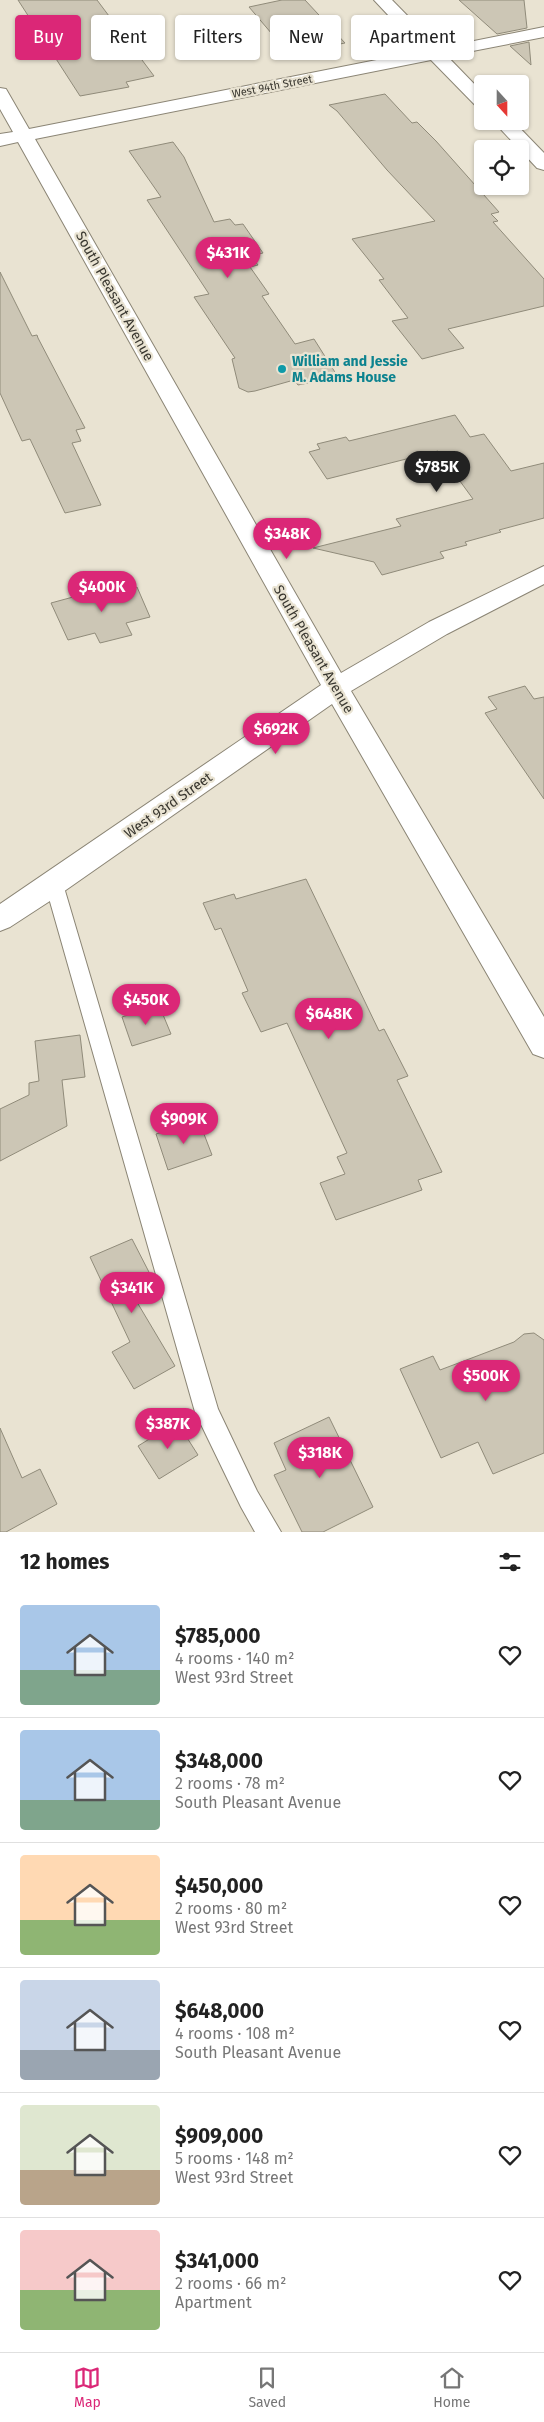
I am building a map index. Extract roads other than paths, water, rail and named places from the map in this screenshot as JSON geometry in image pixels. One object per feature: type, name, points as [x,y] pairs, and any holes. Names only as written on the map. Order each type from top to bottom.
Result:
[{"type":"street","points":[[382,0],[397,15]]},
{"type":"street","name":"West 94th Street","points":[[474,46],[544,32]]},
{"type":"street","name":"West 94th Street","points":[[0,140],[405,60]]},
{"type":"street","points":[[441,60],[474,94]]},
{"type":"street","name":"South Pleasant Avenue","points":[[0,93],[336,688],[544,1045]]},
{"type":"street","points":[[511,130],[544,164]]},
{"type":"street","name":"West 93rd Street","points":[[0,918],[54,884],[336,688],[442,625],[544,574]]},
{"type":"lane","points":[[54,884],[207,1412],[249,1499],[270,1532]]},
{"type":"place","name":"William and Jessie M. Adams House","points":[[282,369]]}]
